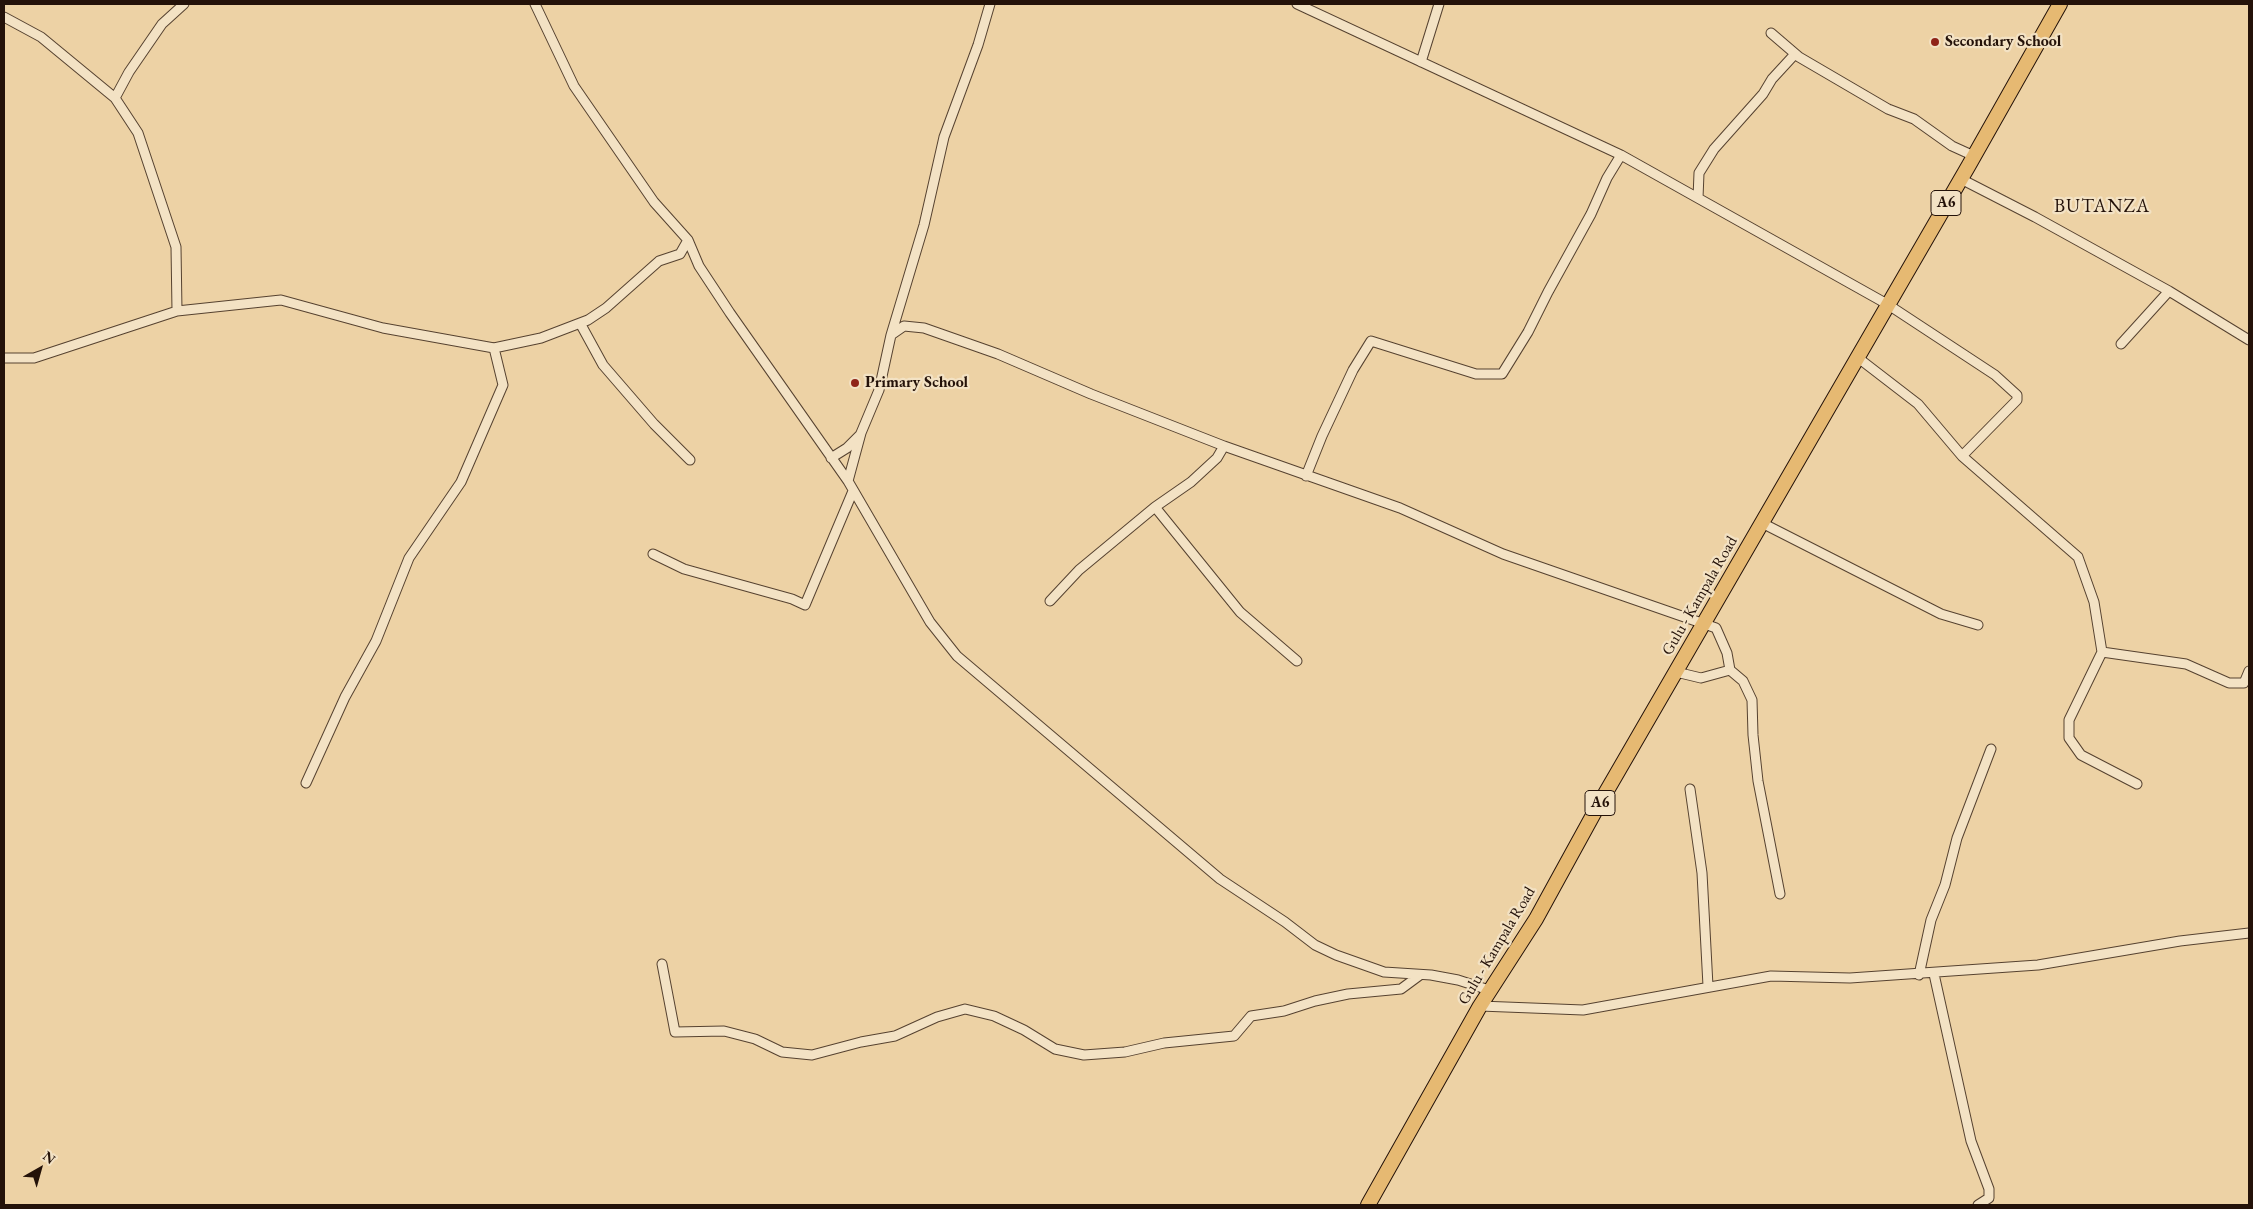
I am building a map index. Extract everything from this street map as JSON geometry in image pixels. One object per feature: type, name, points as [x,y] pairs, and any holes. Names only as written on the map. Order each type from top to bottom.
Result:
[{"type":"main road","name":"Gulu - Kampala Road","points":[[1368,1205],[1489,990],[1536,919],[1856,357],[1974,156],[2060,4]]},
{"type":"street","points":[[115,98],[129,72],[162,24],[184,4]]},
{"type":"street","points":[[848,481],[861,434],[879,390],[891,335],[924,225],[944,137],[978,45],[990,4]]},
{"type":"street","points":[[1297,4],[1621,155],[1887,304],[1995,375],[2017,395],[2017,400],[1962,456]]},
{"type":"street","points":[[1421,62],[1439,4]]},
{"type":"street","points":[[538,5],[574,86],[654,202],[688,240],[700,266],[848,481],[930,622],[957,656],[1220,879],[1316,945],[1336,955],[1384,972],[1458,980],[1489,990]]},
{"type":"street","points":[[4,18],[41,37],[115,98],[138,133],[176,247],[177,311]]},
{"type":"street","points":[[1771,33],[1795,54],[1888,109],[1914,119],[1952,146],[1974,156]]},
{"type":"street","points":[[1698,198],[1699,173],[1714,149],[1763,94],[1772,78],[1795,54]]},
{"type":"street","points":[[1306,476],[1345,387],[1371,340],[1476,374],[1502,374],[1528,332],[1591,214],[1607,178],[1621,155]]},
{"type":"street","points":[[1960,179],[2034,217],[2169,292],[2249,340]]},
{"type":"street","points":[[4,358],[34,358],[177,311],[281,300],[383,328],[494,348],[541,338],[580,323],[606,308],[659,261],[680,254],[688,240]]},
{"type":"street","points":[[680,254],[700,266]]},
{"type":"street","points":[[2121,344],[2169,292]]},
{"type":"street","points":[[580,323],[603,365],[654,424],[690,460]]},
{"type":"street","points":[[891,335],[904,326],[924,328],[998,354],[1091,394],[1224,446],[1400,508],[1503,554],[1716,628],[1728,653],[1730,670],[1743,681],[1752,700],[1753,734],[1758,781],[1780,894]]},
{"type":"street","points":[[306,783],[345,696],[376,641],[409,558],[461,482],[503,385],[494,348]]},
{"type":"street","points":[[1856,357],[1918,404],[1962,456],[2078,557],[2094,602],[2102,652],[2069,720],[2069,738],[2081,755],[2137,784]]},
{"type":"street","points":[[831,458],[847,448],[861,434]]},
{"type":"street","points":[[1050,601],[1080,570],[1155,507],[1191,482],[1217,458],[1224,446]]},
{"type":"street","points":[[653,554],[684,569],[804,604],[853,491]]},
{"type":"street","points":[[1155,507],[1240,612],[1297,661]]},
{"type":"street","points":[[1762,524],[1941,614],[1978,625]]},
{"type":"street","points":[[2102,652],[2186,664],[2229,683],[2244,683],[2249,671]]},
{"type":"street","points":[[1676,672],[1700,678],[1730,670]]},
{"type":"street","points":[[1919,975],[1930,920],[1945,885],[1957,838],[1991,748]]},
{"type":"street","points":[[1690,789],[1702,873],[1708,986]]},
{"type":"street","points":[[1480,1006],[1583,1010],[1771,976],[1850,978],[1934,974],[2038,965],[2180,941],[2249,934]]},
{"type":"street","points":[[662,964],[675,1032],[724,1031],[754,1039],[782,1052],[812,1055],[861,1042],[895,1036],[937,1017],[965,1009],[994,1016],[1024,1030],[1055,1049],[1084,1055],[1125,1052],[1164,1043],[1234,1036],[1251,1016],[1340,996],[1401,989],[1420,975]]},
{"type":"street","points":[[1934,974],[1971,1141],[1989,1189],[1989,1198],[1978,1205]]},
{"type":"place","name":"Secondary School","points":[[1935,42]]},
{"type":"place","name":"Primary School","points":[[855,383]]},
{"type":"district","name":"BUTANZA","points":[[2102,207]]}]
